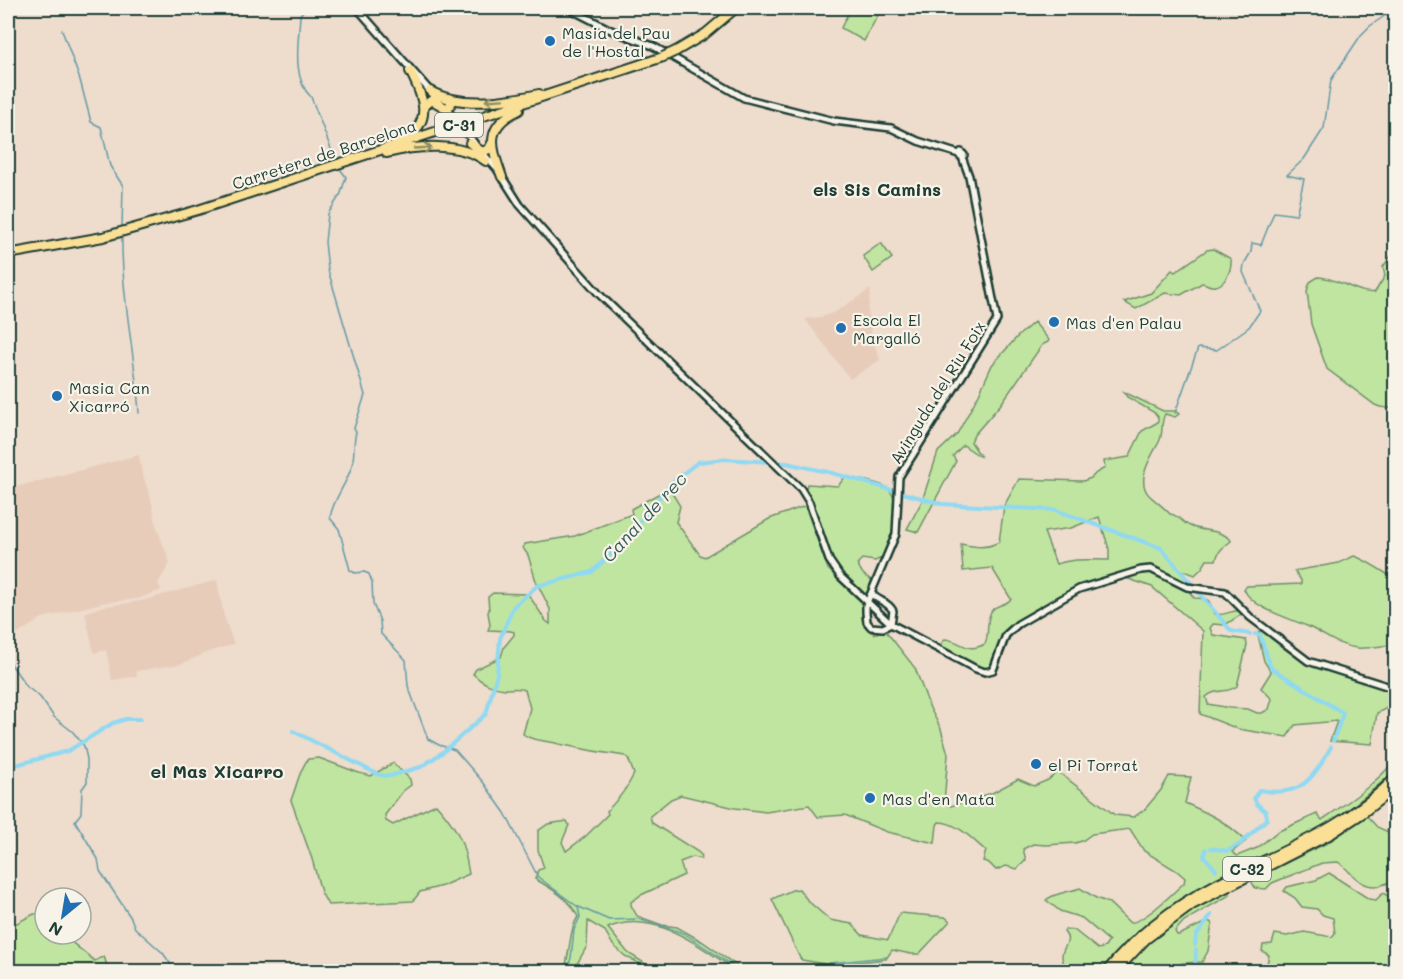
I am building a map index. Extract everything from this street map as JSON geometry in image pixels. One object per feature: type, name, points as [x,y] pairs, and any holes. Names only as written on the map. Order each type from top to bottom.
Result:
[{"type":"highway","name":"Carretera de Barcelona","points":[[8,254],[103,237],[218,203],[663,57],[705,34],[736,8]]},
{"type":"highway","points":[[339,164],[413,133],[421,122],[424,106],[413,74]]},
{"type":"highway","points":[[430,92],[453,100],[519,98],[573,87]]},
{"type":"highway","points":[[464,134],[482,152],[489,149],[496,127],[505,117],[573,87]]},
{"type":"highway","points":[[447,112],[453,100]]},
{"type":"highway","points":[[424,106],[434,101],[447,112],[453,123]]},
{"type":"highway","points":[[460,149],[465,145],[464,134]]},
{"type":"highway","points":[[492,143],[502,177]]},
{"type":"highway","points":[[339,164],[403,150],[460,149],[486,161]]},
{"type":"highway","name":"C-32","points":[[1106,972],[1144,933],[1184,903],[1216,884],[1330,828],[1361,807],[1395,777]]},
{"type":"highway","name":"C-32","points":[[1114,972],[1146,939],[1192,906],[1218,890],[1297,853],[1331,834],[1360,815],[1395,787]]},
{"type":"street","points":[[357,8],[434,101]]},
{"type":"street","name":"Avinguda del Riu Foix","points":[[568,8],[613,31],[653,46],[744,98],[834,121],[891,128],[918,141],[961,156],[966,167],[997,320],[899,477],[896,534],[868,603]]},
{"type":"street","points":[[413,74],[447,112],[530,217],[602,297],[806,495],[833,568],[891,624],[976,669],[988,672],[996,665],[1003,641],[1010,630],[1078,589],[1151,569],[1187,587],[1225,592],[1250,617],[1308,662],[1395,689]]},
{"type":"street","points":[[453,123],[482,152],[507,187]]},
{"type":"street","points":[[872,594],[890,605],[895,620],[909,633]]},
{"type":"street","points":[[868,603],[879,600]]},
{"type":"street","points":[[868,603],[866,612],[869,625],[878,628],[891,624]]},
{"type":"street","points":[[891,624],[894,614]]},
{"type":"shaded area","name":"Escola El Margalló","points":[[871,289],[868,310],[872,337],[880,360],[850,379],[805,319],[835,312]]},
{"type":"shaded area","points":[[139,455],[157,528],[170,563],[158,583],[161,590],[138,599],[106,602],[42,618],[15,635],[8,620],[8,489]]},
{"type":"shaded area","points":[[217,580],[224,616],[234,644],[181,664],[136,671],[137,676],[112,680],[106,650],[94,653],[85,613],[100,607],[141,601]]},
{"type":"green space","points":[[849,11],[879,13],[864,41],[841,28]]},
{"type":"green space","points":[[881,243],[892,258],[873,272],[863,256]]},
{"type":"green space","points":[[1213,249],[1231,259],[1229,272],[1221,284],[1212,286],[1202,283],[1181,295],[1165,293],[1136,309],[1124,302],[1151,293],[1172,270],[1175,272],[1207,250]]},
{"type":"green space","points":[[1395,250],[1395,409],[1375,405],[1327,369],[1311,324],[1307,291],[1310,282],[1318,277],[1370,293],[1375,292],[1385,276],[1383,267]]},
{"type":"green space","points":[[1034,322],[1049,340],[1042,345],[1001,404],[974,435],[971,442],[981,457],[963,445],[953,456],[956,461],[918,532],[907,529],[922,501],[938,452],[957,434],[992,365]]},
{"type":"green space","points":[[1124,392],[1163,411],[1175,411],[1179,414],[1175,417],[1165,414],[1160,439],[1144,475],[1145,489],[1149,495],[1170,514],[1187,525],[1221,534],[1231,541],[1220,551],[1216,560],[1207,560],[1195,575],[1184,571],[1182,574],[1191,582],[1189,591],[1194,598],[1209,601],[1214,614],[1241,611],[1242,614],[1225,625],[1213,624],[1210,628],[1213,635],[1246,640],[1247,645],[1237,686],[1230,690],[1210,694],[1206,697],[1208,704],[1248,709],[1257,713],[1269,709],[1272,699],[1261,688],[1271,672],[1264,661],[1258,635],[1262,630],[1308,663],[1395,693],[1395,706],[1377,713],[1372,744],[1330,741],[1337,721],[1295,725],[1287,737],[1238,729],[1200,714],[1203,631],[1152,587],[1123,577],[1065,596],[1011,634],[998,669],[990,674],[976,673],[936,651],[945,639],[973,648],[985,644],[991,612],[995,607],[1011,599],[992,568],[963,571],[961,544],[980,547],[999,542],[1004,506],[1019,479],[1083,481],[1105,468],[1104,461],[1129,457],[1142,431],[1158,422],[1158,417],[1127,397]],"holes":[[[1099,517],[1109,549],[1109,560],[1075,560],[1056,564],[1044,532],[1071,528]]]},
{"type":"green space","points":[[845,477],[884,486],[892,494],[895,502],[890,541],[884,557],[875,561],[862,559],[857,564],[863,574],[874,582],[870,594],[866,595],[850,583],[832,561],[806,490],[807,484],[838,486]]},
{"type":"green space","points":[[669,488],[680,506],[676,522],[700,555],[705,557],[769,519],[805,506],[828,569],[860,600],[864,625],[874,634],[885,630],[915,668],[930,708],[941,729],[948,754],[944,803],[951,806],[992,793],[1018,779],[1034,786],[1048,780],[1058,772],[1115,815],[1134,817],[1145,809],[1169,776],[1191,777],[1185,803],[1218,819],[1246,841],[1232,852],[1237,856],[1257,848],[1277,832],[1317,814],[1322,820],[1370,785],[1395,760],[1395,771],[1334,820],[1302,839],[1217,879],[1181,901],[1131,941],[1101,972],[1065,971],[1062,953],[1067,941],[1065,930],[1074,930],[1098,949],[1105,947],[1109,941],[1082,918],[1060,911],[1046,900],[1080,888],[1109,903],[1130,923],[1144,917],[1158,906],[1184,883],[1185,878],[1144,851],[1130,829],[1092,834],[1075,843],[1033,844],[1023,849],[1026,860],[1017,869],[1006,866],[996,870],[983,861],[986,851],[964,832],[946,823],[939,822],[937,825],[935,843],[887,832],[845,815],[818,817],[809,805],[766,812],[735,808],[681,795],[671,799],[650,816],[652,823],[698,852],[702,856],[701,859],[693,857],[680,862],[684,875],[641,895],[631,902],[631,905],[637,916],[662,925],[677,927],[744,971],[737,971],[692,942],[659,926],[625,923],[608,928],[628,953],[649,966],[650,971],[647,971],[646,967],[625,956],[613,945],[605,931],[588,921],[587,946],[574,969],[564,971],[573,928],[578,917],[565,899],[535,879],[538,870],[544,868],[538,850],[538,831],[548,824],[567,821],[569,825],[562,842],[566,851],[586,836],[608,814],[607,811],[619,798],[634,774],[625,756],[527,737],[523,734],[530,708],[525,690],[496,687],[483,682],[473,674],[476,669],[501,657],[504,647],[514,635],[511,631],[488,630],[490,625],[488,597],[493,593],[528,594],[550,624],[550,609],[523,548],[525,544],[575,536],[632,514],[631,509]]},
{"type":"green space","points":[[1354,556],[1395,579],[1395,638],[1390,645],[1361,648],[1343,645],[1307,626],[1262,607],[1248,596],[1244,589],[1247,586],[1301,584],[1301,580],[1294,571],[1339,563]]},
{"type":"green space","points":[[319,758],[371,776],[393,763],[410,779],[411,785],[403,791],[385,815],[386,821],[393,825],[436,804],[459,836],[469,874],[442,886],[420,892],[413,901],[328,905],[321,892],[291,800],[305,763],[308,759]]},
{"type":"green space","points":[[1367,816],[1377,827],[1395,835],[1395,880],[1370,886],[1360,881],[1338,862],[1322,863],[1272,883],[1266,889],[1255,888],[1251,880],[1327,843]]},
{"type":"green space","points":[[1329,873],[1369,899],[1376,900],[1383,893],[1395,900],[1395,971],[1271,972],[1266,968],[1269,955],[1262,951],[1263,945],[1272,944],[1275,934],[1287,936],[1304,932],[1332,937],[1335,933],[1333,918],[1323,915],[1317,909],[1302,907],[1295,898],[1284,891],[1287,887],[1316,880]]},
{"type":"green space","points":[[799,889],[808,901],[830,920],[852,924],[862,935],[888,940],[900,913],[945,917],[950,921],[919,954],[892,950],[886,959],[831,965],[829,971],[824,971],[824,964],[800,958],[772,899]]},
{"type":"green space","points":[[1231,891],[1228,896],[1184,921],[1175,931],[1179,935],[1208,921],[1212,923],[1208,951],[1202,962],[1183,963],[1170,968],[1120,972],[1171,924],[1200,905]]},
{"type":"green space","points":[[33,915],[33,946],[76,946],[95,961],[104,956],[107,966],[113,971],[8,971],[8,924],[13,925]]},
{"type":"waterway","points":[[305,8],[300,15],[298,69],[336,162]]},
{"type":"waterway","points":[[1175,413],[1198,348],[1217,350],[1249,327],[1260,311],[1243,272],[1252,243],[1261,245],[1274,212],[1296,215],[1304,179],[1287,175],[1304,159],[1324,128],[1331,80],[1361,35],[1396,8]]},
{"type":"waterway","points":[[62,30],[80,80],[91,122],[101,127],[110,166],[123,186],[122,228]]},
{"type":"waterway","points":[[338,166],[346,177],[340,196]]},
{"type":"waterway","points":[[340,195],[328,214],[325,242],[328,270],[365,395],[354,428],[356,432],[352,465],[330,518],[339,529],[350,570],[355,573],[369,574],[372,582],[373,604],[380,621],[381,634],[406,660],[408,686],[428,739],[455,750],[483,782],[505,813],[538,877],[578,907],[580,917],[574,930],[571,958],[566,972]]},
{"type":"waterway","points":[[122,235],[126,302],[139,413]]},
{"type":"waterway","name":"Canal de rec","points":[[293,731],[379,775],[390,776],[421,767],[443,752],[486,714],[497,674],[500,639],[513,607],[537,586],[592,572],[623,542],[671,483],[698,462],[725,459],[786,463],[832,473],[942,504],[1055,510],[1161,548],[1231,631],[1250,634]]},
{"type":"waterway","name":"Canal de rec","points":[[1255,634],[1260,635],[1271,668],[1343,713],[1333,741]]},
{"type":"waterway","points":[[8,660],[27,687],[40,697],[54,717],[73,732],[84,746],[87,759],[87,782],[82,789],[81,813],[75,821],[98,859],[100,871],[131,918],[135,928],[163,953],[176,972]]},
{"type":"waterway","points":[[1361,674],[1396,684]]},
{"type":"waterway","name":"Canal de rec","points":[[8,767],[68,751],[113,723],[126,719],[141,719]]},
{"type":"waterway","name":"Canal de rec","points":[[1211,848],[1227,851],[1240,844],[1267,819],[1266,812],[1254,798],[1259,790],[1285,791],[1304,784],[1318,769],[1331,747]]},
{"type":"waterway","name":"Canal de rec","points":[[1206,849],[1204,856],[1216,870]]},
{"type":"waterway","points":[[579,907],[609,920],[638,919],[685,934],[742,972]]},
{"type":"waterway","name":"Canal de rec","points":[[1195,945],[1196,936],[1211,915]]},
{"type":"waterway","name":"Canal de rec","points":[[1195,972],[1196,950]]},
{"type":"waterway","points":[[825,972],[829,963],[886,957]]},
{"type":"place","name":"Masia del Pau de l'Hostal","points":[[550,41]]},
{"type":"place","name":"Mas d'en Palau","points":[[1054,322]]},
{"type":"place","name":"Escola El Margalló","points":[[841,328]]},
{"type":"place","name":"Masia Can Xicarró","points":[[57,396]]},
{"type":"place","name":"el Pi Torrat","points":[[1036,764]]},
{"type":"place","name":"Mas d'en Mata","points":[[870,798]]},
{"type":"district","name":"els Sis Camins","points":[[877,189]]},
{"type":"district","name":"el Mas Xicarro","points":[[217,771]]}]
